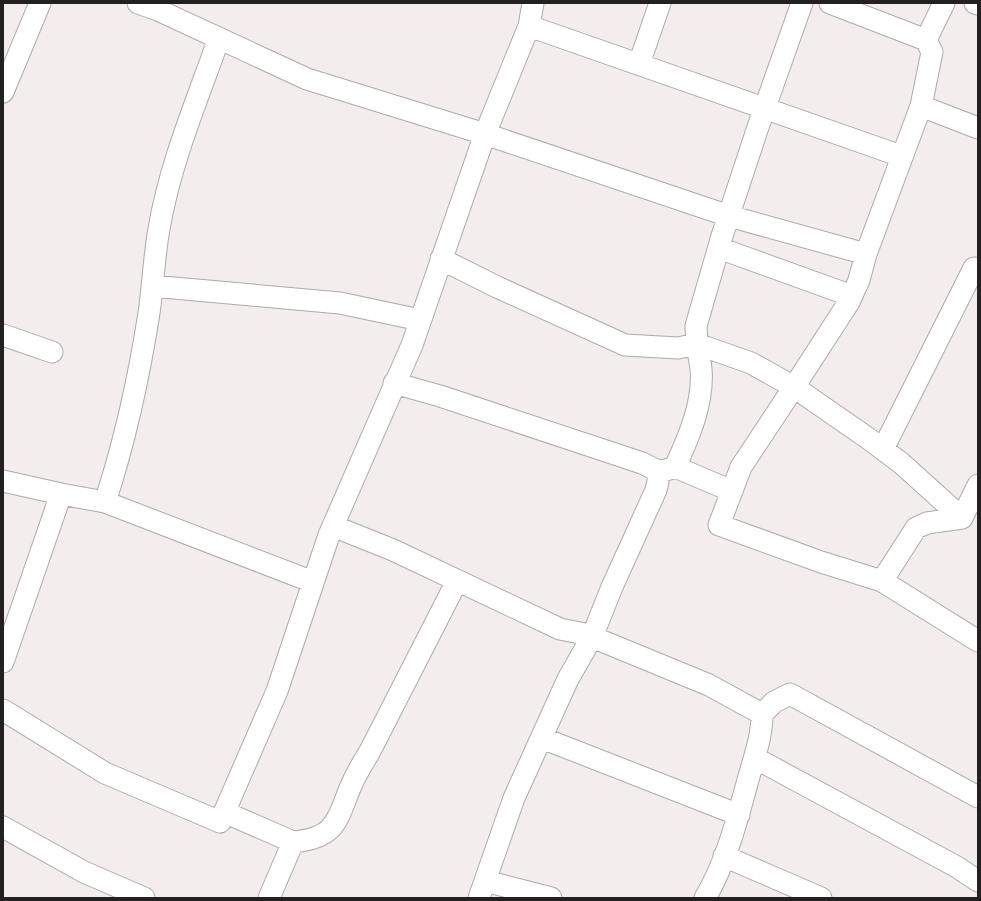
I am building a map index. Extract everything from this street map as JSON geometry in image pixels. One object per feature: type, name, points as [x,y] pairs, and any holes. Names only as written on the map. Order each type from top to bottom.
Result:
[{"type":"street","points":[[3,92],[40,3]]},
{"type":"street","points":[[138,3],[158,10],[307,79],[485,134],[729,216],[866,254]]},
{"type":"street","points":[[3,710],[105,773],[220,822],[277,692],[333,526],[420,320],[485,134],[529,26],[533,3]]},
{"type":"street","points":[[639,64],[660,3]]},
{"type":"street","points":[[551,898],[482,890],[514,798],[568,679],[592,637],[612,587],[656,490],[689,437],[698,402],[701,370],[696,326],[729,216],[765,107],[802,3]]},
{"type":"street","points":[[830,3],[926,40],[932,52],[921,106],[901,156],[866,254],[859,280],[852,296],[831,331],[741,467],[720,525],[821,562],[882,581],[978,641]]},
{"type":"street","points":[[926,40],[944,3]]},
{"type":"street","points":[[529,26],[765,107],[901,156]]},
{"type":"street","points":[[105,502],[120,455],[149,313],[159,229],[173,166],[219,38]]},
{"type":"street","points":[[921,106],[978,128]]},
{"type":"street","points":[[719,248],[852,296]]},
{"type":"street","points":[[442,259],[497,287],[625,345],[678,348],[697,344],[751,364],[794,387],[883,449],[962,518]]},
{"type":"street","points":[[883,449],[974,268]]},
{"type":"street","points":[[152,286],[340,303],[420,320]]},
{"type":"street","points":[[3,335],[52,352]]},
{"type":"street","points":[[394,384],[440,396],[642,463],[732,491]]},
{"type":"street","points":[[3,481],[105,502],[313,582]]},
{"type":"street","points":[[962,518],[978,485]]},
{"type":"street","points":[[3,662],[61,494]]},
{"type":"street","points":[[882,581],[916,528],[927,523],[962,518]]},
{"type":"street","points":[[333,526],[393,550],[560,629],[585,634],[709,685],[762,714]]},
{"type":"street","points":[[224,812],[293,842],[313,840],[324,834],[334,825],[359,771],[370,753],[457,581]]},
{"type":"street","points":[[705,898],[724,856],[739,815],[762,729],[762,714],[774,702],[790,694],[978,797]]},
{"type":"street","points":[[542,738],[739,815]]},
{"type":"street","points":[[755,758],[957,867],[978,881]]},
{"type":"street","points":[[3,827],[84,872],[144,898]]},
{"type":"street","points":[[269,898],[293,842]]},
{"type":"street","points":[[724,856],[821,898]]}]
